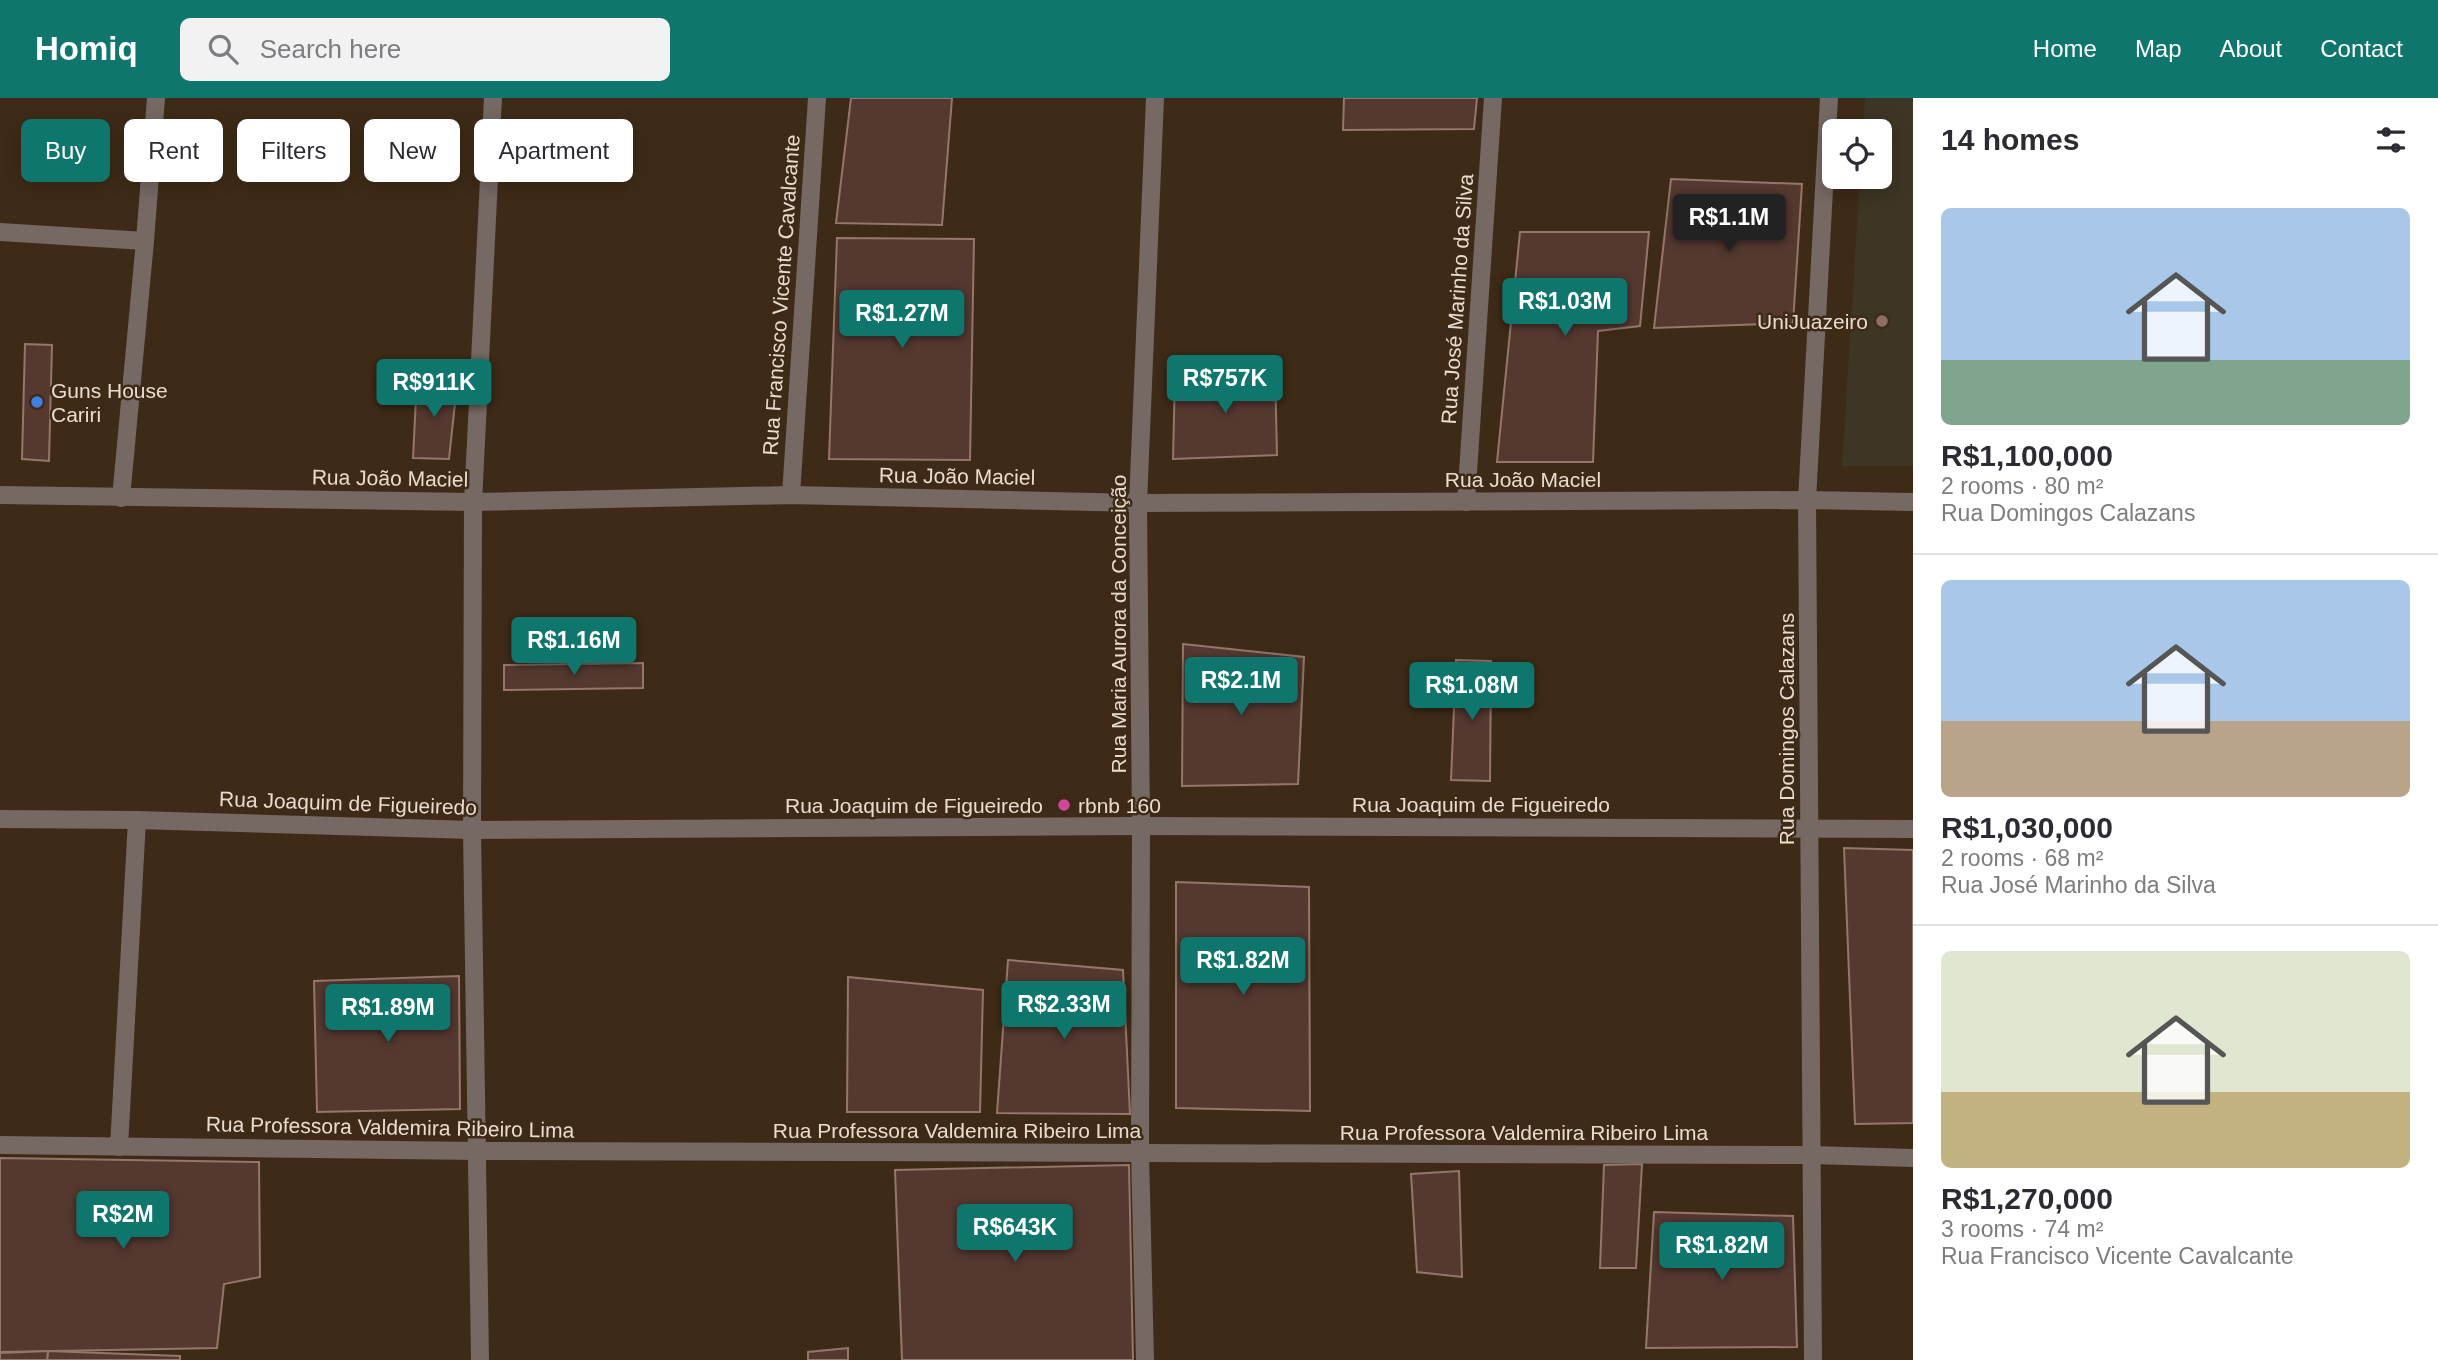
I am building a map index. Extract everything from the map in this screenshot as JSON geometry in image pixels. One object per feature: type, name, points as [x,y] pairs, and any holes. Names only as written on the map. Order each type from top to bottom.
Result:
[{"type":"street","points":[[121,498],[156,98]]},
{"type":"street","points":[[480,1360],[472,830],[472,502],[493,98]]},
{"type":"street","name":"Rua Francisco Vicente Cavalcante","points":[[791,495],[817,98]]},
{"type":"street","name":"Rua Maria Aurora da Conceição","points":[[1145,1360],[1140,1153],[1138,503],[1154,98]]},
{"type":"street","name":"Rua José Marinho da Silva","points":[[1466,502],[1493,98]]},
{"type":"street","name":"Rua Domingos Calazans","points":[[1814,1360],[1807,500],[1829,98]]},
{"type":"street","points":[[0,232],[145,241]]},
{"type":"street","name":"Rua João Maciel","points":[[0,495],[472,502],[791,495],[1138,503],[1807,500],[1913,502]]},
{"type":"street","name":"Rua Joaquim de Figueiredo","points":[[0,819],[137,820],[472,830],[1141,826],[1913,829]]},
{"type":"street","points":[[119,1147],[137,820]]},
{"type":"street","name":"Rua Professora Valdemira Ribeiro Lima","points":[[0,1145],[477,1151],[1813,1155],[1913,1158]]},
{"type":"shaded area","name":"UniJuazeiro","points":[[1865,98],[1913,98],[1913,466],[1842,466],[1859,189],[1892,189],[1892,119],[1864,119]]},
{"type":"building","points":[[851,98],[952,98],[942,225],[836,223]]},
{"type":"building","points":[[1344,98],[1477,98],[1474,129],[1343,130]]},
{"type":"building","points":[[1671,179],[1802,184],[1793,323],[1654,328]]},
{"type":"building","points":[[1520,232],[1649,232],[1640,326],[1598,331],[1593,462],[1497,462]]},
{"type":"building","points":[[837,238],[974,239],[970,460],[829,459]]},
{"type":"building","name":"Guns House Cariri","points":[[25,344],[52,345],[49,461],[22,459]]},
{"type":"building","points":[[1275,370],[1277,455],[1173,459],[1175,374]]},
{"type":"building","points":[[417,378],[457,384],[449,459],[413,458]]},
{"type":"building","points":[[1183,644],[1304,657],[1298,784],[1182,786]]},
{"type":"building","points":[[1456,660],[1491,661],[1490,781],[1451,780]]},
{"type":"building","points":[[643,663],[643,688],[504,690],[504,665]]},
{"type":"building","points":[[1844,848],[1913,850],[1913,1123],[1855,1124]]},
{"type":"building","points":[[1176,882],[1309,887],[1310,1111],[1176,1108]]},
{"type":"building","points":[[1008,960],[1123,970],[1130,1114],[997,1113]]},
{"type":"building","points":[[459,976],[460,1109],[317,1112],[314,981]]},
{"type":"building","points":[[848,977],[983,990],[980,1112],[847,1112]]},
{"type":"building","points":[[0,1158],[259,1162],[260,1277],[224,1284],[217,1348],[0,1352]]},
{"type":"building","points":[[1642,1164],[1636,1268],[1600,1268],[1604,1165]]},
{"type":"building","points":[[1129,1165],[1133,1360],[902,1360],[895,1170]]},
{"type":"building","points":[[1459,1171],[1462,1277],[1417,1272],[1411,1174]]},
{"type":"building","points":[[1654,1212],[1793,1216],[1797,1347],[1646,1348]]},
{"type":"building","points":[[848,1348],[848,1360],[808,1360],[808,1352]]},
{"type":"building","points":[[48,1351],[180,1356],[180,1360],[47,1360]]},
{"type":"building","points":[[48,1351],[47,1360],[0,1360],[0,1353]]},
{"type":"place","name":"UniJuazeiro","points":[[1882,321]]},
{"type":"place","name":"Guns House Cariri","points":[[37,402]]},
{"type":"place","name":"rbnb 160","points":[[1064,805]]}]
